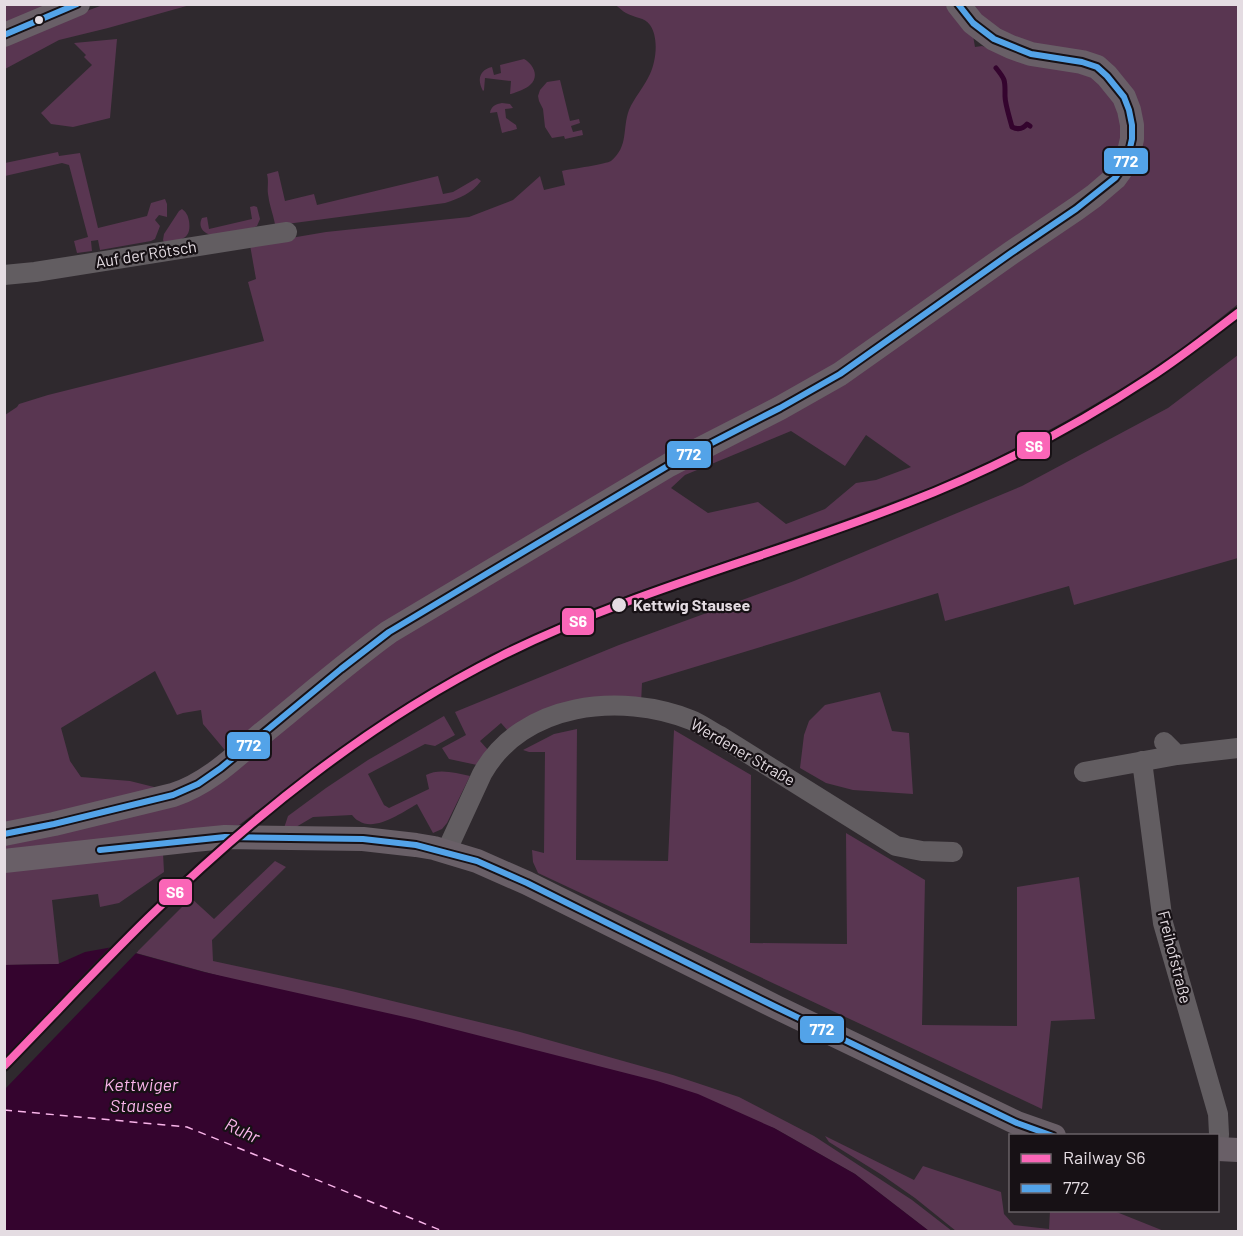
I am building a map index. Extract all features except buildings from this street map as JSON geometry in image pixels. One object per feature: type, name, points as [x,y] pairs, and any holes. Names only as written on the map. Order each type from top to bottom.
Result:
[{"type":"main road","points":[[4,35],[78,4]]},
{"type":"main road","points":[[4,834],[173,795],[199,784],[389,633],[669,465],[780,408],[840,374],[1110,183],[1120,172],[1128,157],[1132,125],[1124,97],[1107,75],[1096,67],[1082,62],[1031,54],[1011,47],[984,32],[973,23],[958,4]]},
{"type":"main road","points":[[4,861],[225,837],[363,839],[416,845],[446,852],[477,861],[527,883],[1006,1118],[1048,1134]]},
{"type":"street","name":"Auf der Rötsch","points":[[4,275],[287,232]]},
{"type":"street","name":"Werdener Straße","points":[[446,852],[482,774],[505,742],[547,718],[591,706],[613,705],[662,711],[692,721],[720,736],[896,846],[922,851],[953,852]]},
{"type":"street","points":[[1084,772],[1142,761],[1171,749],[1239,748]]},
{"type":"street","name":"Freihofstraße","points":[[1142,761],[1163,923],[1218,1114],[1219,1134],[1225,1150]]},
{"type":"shaded area","points":[[5,5],[57,5],[5,27]]},
{"type":"shaded area","points":[[103,5],[190,5],[59,40],[5,69],[4,44]]},
{"type":"shaded area","points":[[615,5],[948,5],[972,30],[975,47],[982,46],[1011,56],[1092,73],[1120,105],[1123,144],[1101,180],[892,333],[486,567],[229,755],[203,724],[201,710],[177,715],[155,671],[61,728],[70,761],[81,777],[130,781],[166,790],[5,829],[5,415],[19,404],[48,395],[264,341],[248,282],[256,279],[250,245],[326,232],[469,217],[513,200],[540,176],[544,190],[565,185],[562,171],[611,161],[623,143],[629,110],[650,74],[656,50],[655,36],[648,22],[626,13]]},
{"type":"shaded area","points":[[967,5],[1238,5],[1238,304],[1188,344],[1131,383],[998,457],[932,487],[634,593],[491,654],[400,707],[338,749],[239,825],[5,851],[5,843],[187,795],[391,638],[665,475],[1127,178],[1131,91],[1007,38]],"holes":[[[791,431],[845,466],[866,435],[911,467],[876,480],[856,483],[825,509],[786,524],[758,502],[708,513],[671,488],[685,475]]]},
{"type":"shaded area","points":[[117,39],[110,118],[73,127],[51,124],[41,113],[92,65],[74,43]]},
{"type":"shaded area","points":[[524,59],[530,64],[535,74],[533,82],[528,86],[510,94],[511,81],[485,78],[483,91],[480,76],[484,70],[492,67],[494,75],[501,73],[500,65]]},
{"type":"shaded area","points":[[560,80],[570,121],[579,119],[580,123],[571,126],[573,132],[582,130],[583,135],[565,139],[564,136],[552,138],[545,127],[543,109],[538,96],[547,82]]},
{"type":"shaded area","points":[[502,103],[510,104],[513,108],[505,109],[506,118],[516,125],[517,129],[502,133],[497,112],[490,113],[494,106]]},
{"type":"shaded area","points":[[58,152],[59,156],[80,153],[98,228],[147,216],[151,203],[165,199],[167,217],[159,215],[155,220],[160,226],[155,239],[100,250],[98,240],[91,241],[92,251],[77,253],[74,241],[88,237],[69,165],[62,163],[5,176],[5,163]]},
{"type":"shaded area","points":[[278,171],[285,201],[314,194],[317,205],[438,176],[443,194],[453,192],[477,178],[481,181],[465,195],[445,203],[279,225],[275,224],[269,202],[267,174]]},
{"type":"shaded area","points":[[250,207],[257,207],[260,219],[257,226],[252,228],[211,235],[205,232],[200,224],[202,218],[207,217],[209,229],[252,219]]},
{"type":"shaded area","points":[[182,209],[189,219],[186,236],[175,241],[164,242],[164,234]]},
{"type":"shaded area","points":[[1238,355],[1238,558],[1074,605],[1069,586],[945,621],[938,593],[642,683],[641,704],[508,731],[501,723],[480,741],[489,751],[477,765],[449,759],[442,748],[466,735],[455,712],[619,645],[794,581],[1022,486],[1168,408]]},
{"type":"shaded area","points":[[880,692],[892,731],[909,733],[913,794],[853,790],[826,783],[800,768],[804,735],[809,721],[825,705]]},
{"type":"shaded area","points":[[444,716],[455,735],[435,746],[425,744],[368,774],[384,805],[389,808],[429,789],[426,775],[431,773],[448,772],[470,776],[442,829],[433,833],[417,804],[381,823],[366,824],[358,821],[352,815],[313,817],[296,827],[284,828],[288,816],[326,788],[368,760]]},
{"type":"shaded area","points":[[577,729],[576,860],[668,861],[674,730],[751,775],[750,943],[847,944],[846,833],[925,880],[922,1025],[1017,1026],[1017,887],[1079,877],[1095,1019],[1051,1021],[1042,1109],[538,873],[533,862],[532,850],[544,853],[545,752],[523,750],[554,734]]},
{"type":"shaded area","points":[[163,853],[164,872],[119,903],[100,907],[98,894],[52,900],[59,964],[5,965],[4,872]]},
{"type":"shaded area","points":[[275,861],[286,867],[212,940],[213,961],[343,989],[520,1032],[673,1075],[739,1097],[814,1136],[912,1200],[952,1231],[929,1231],[855,1174],[774,1128],[136,953],[191,898],[214,919]]},
{"type":"shaded area","points":[[825,1136],[914,1180],[923,1166],[1001,1192],[1004,1214],[1014,1225],[1049,1229],[1050,1212],[1116,1212],[1164,1231],[956,1231],[915,1198],[829,1142]]},
{"type":"water","name":"Kettwiger Stausee","points":[[113,947],[204,972],[414,1019],[657,1081],[698,1094],[774,1128],[855,1174],[929,1231],[5,1231],[4,965],[58,964],[85,952]]},
{"type":"pier","points":[[113,944],[138,951],[5,1089],[5,1057]]},
{"type":"waterway","points":[[996,68],[1004,81],[1012,127],[1020,128],[1027,124],[1030,126]]},
{"type":"ferry route","points":[[4,1110],[187,1127],[445,1232]]},
{"type":"rail line","name":"S6","points":[[4,1066],[148,918],[229,843],[314,774],[405,710],[501,656],[600,612],[856,522],[970,477],[1061,431],[1120,396],[1172,362],[1238,313]]},
{"type":"transit line","name":"772","points":[[4,35],[77,4]]},
{"type":"transit line","name":"772","points":[[4,834],[173,795],[198,784],[221,768],[389,632],[669,465],[780,408],[840,374],[1076,209],[1115,178],[1125,164],[1129,152],[1132,125],[1124,97],[1107,76],[1097,67],[1082,62],[1031,54],[994,39],[973,23],[958,4]]},
{"type":"transit line","name":"772","points":[[100,850],[225,837],[363,839],[416,845],[477,861],[527,883],[776,1007],[1017,1123],[1047,1134]]},
{"type":"place","name":"Kettwig Stausee","points":[[619,605]]},
{"type":"water label","name":"Ruhr","points":[[242,1131]]}]
